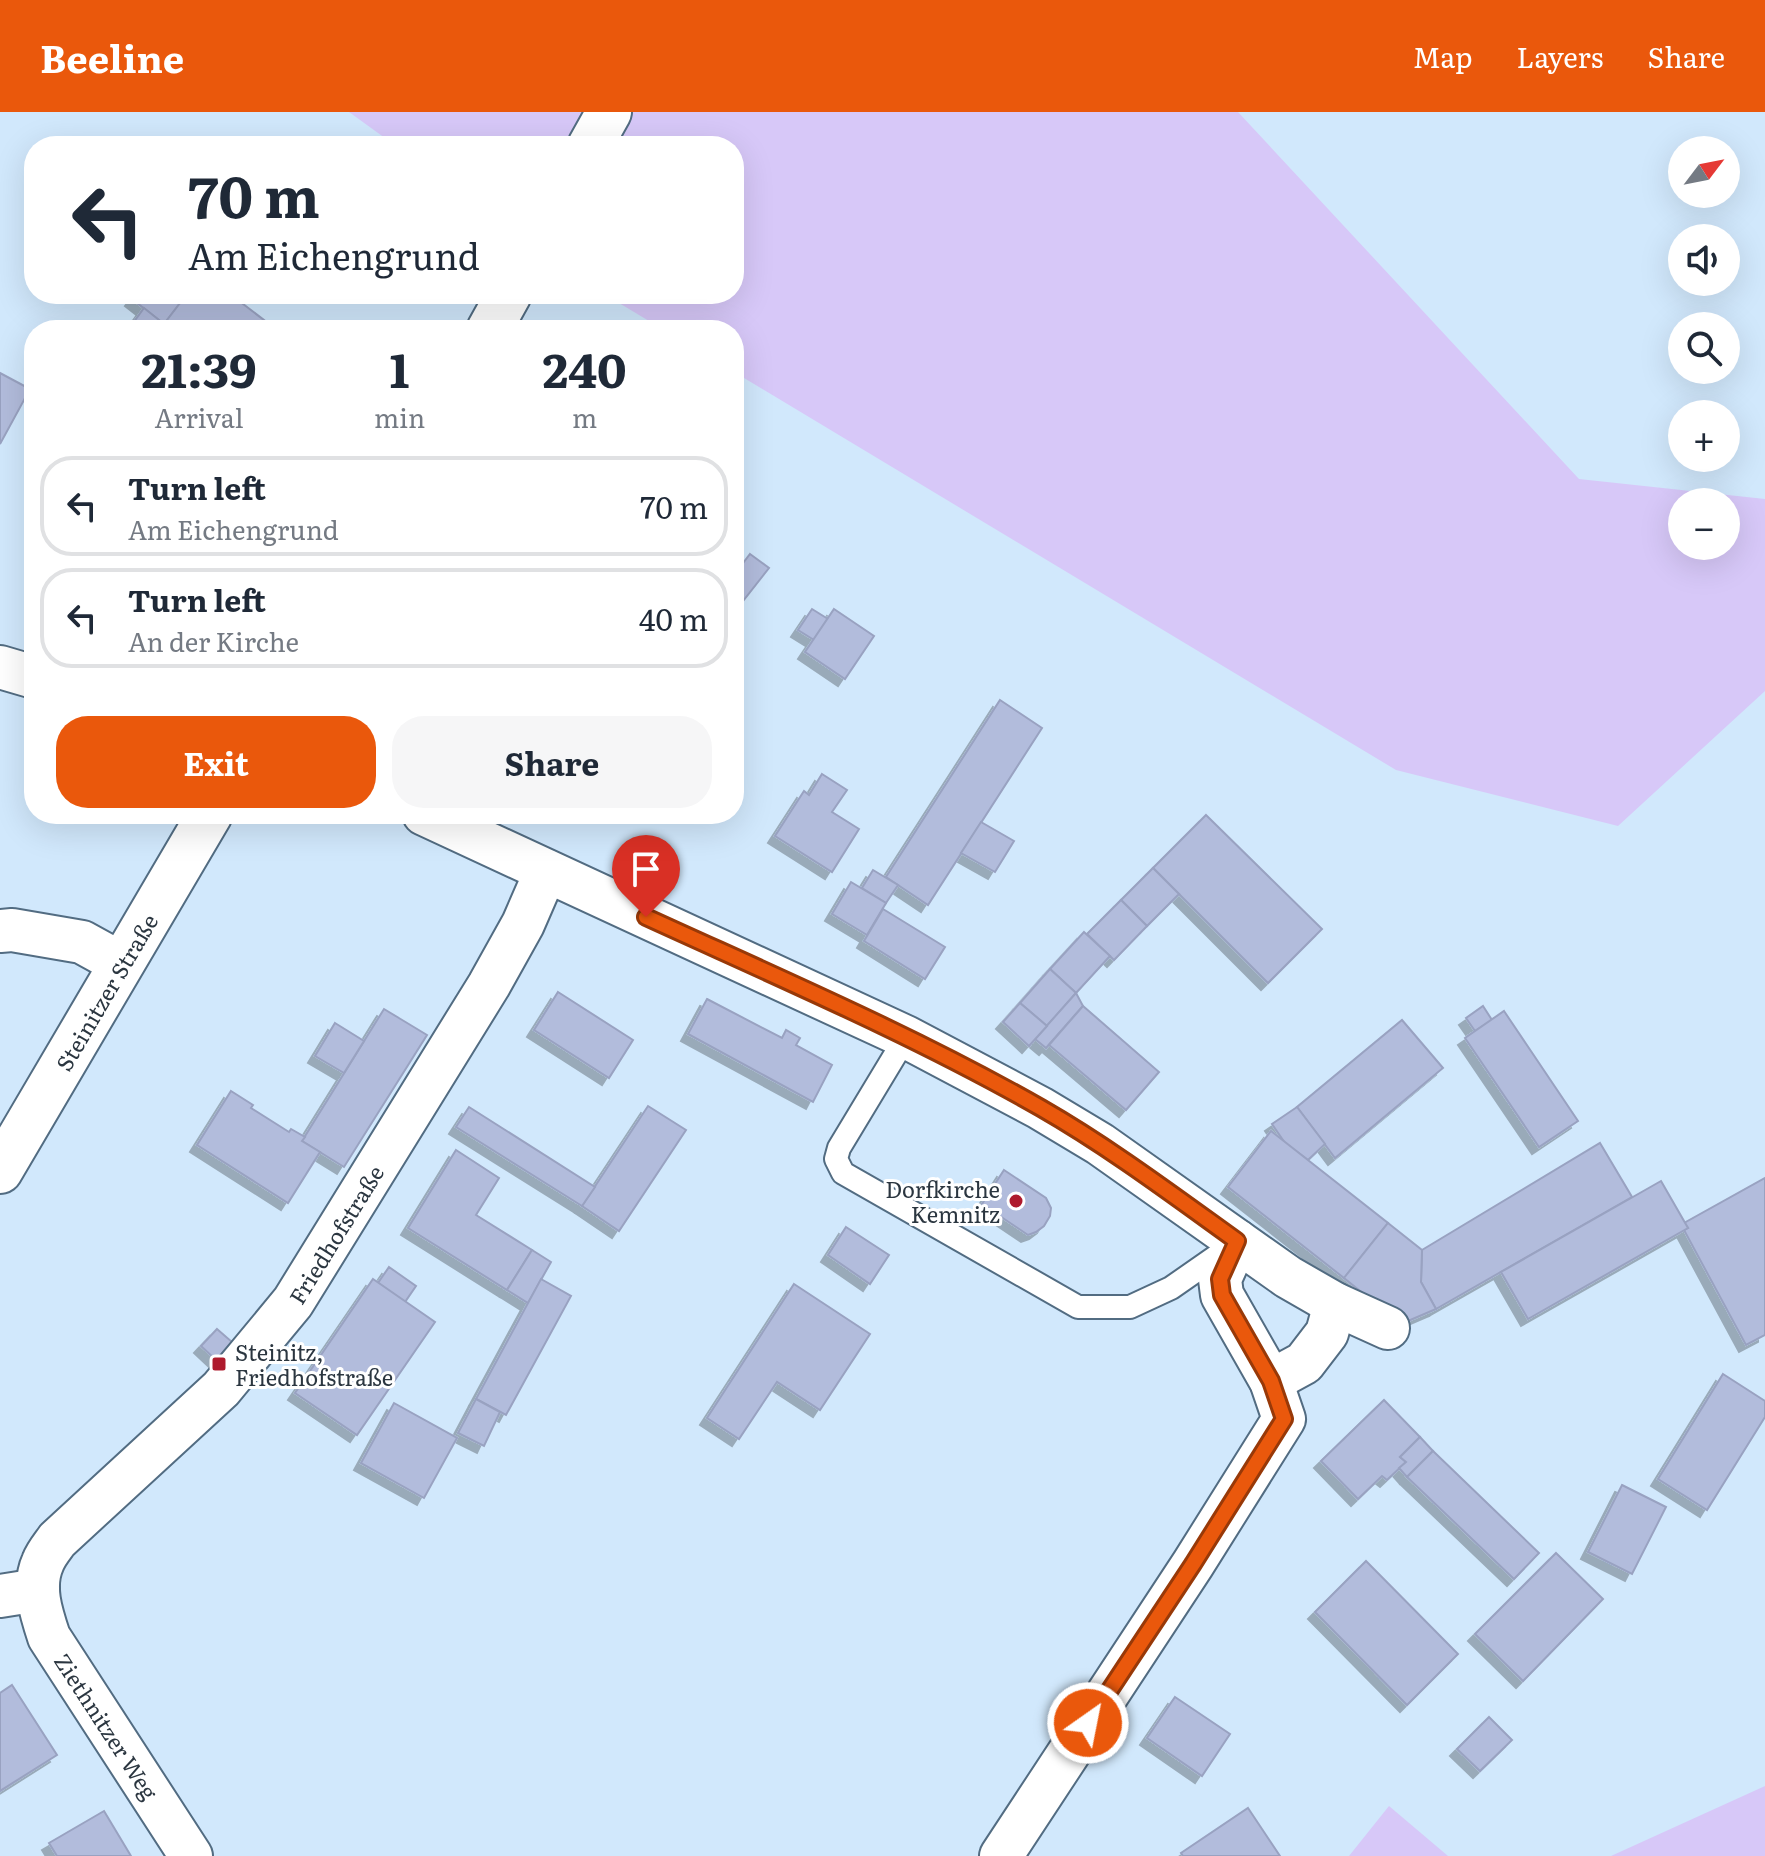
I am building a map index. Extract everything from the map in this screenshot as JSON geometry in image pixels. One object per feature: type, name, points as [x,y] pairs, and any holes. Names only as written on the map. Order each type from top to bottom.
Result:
[{"type":"street","points":[[596,136],[609,112]]},
{"type":"street","points":[[0,667],[24,674]]},
{"type":"street","name":"Steinitzer Straße","points":[[0,1171],[204,824]]},
{"type":"street","points":[[445,824],[906,1037],[1028,1101],[1088,1137],[1288,1277],[1335,1304],[1388,1328]]},
{"type":"street","name":"Friedhofstraße","points":[[19,1593],[57,1540],[221,1389],[293,1302],[489,985],[523,924],[546,871]]},
{"type":"street","points":[[0,931],[12,930],[82,942],[122,964]]},
{"type":"street","points":[[1001,1856],[1193,1564],[1284,1419],[1271,1381],[1222,1295],[1220,1279],[1237,1241]]},
{"type":"street","points":[[1271,1381],[1304,1363],[1327,1333],[1335,1304]]},
{"type":"street","name":"Ziethnitzer Weg","points":[[19,1593],[41,1614],[49,1637],[71,1673],[191,1856]]},
{"type":"lane","points":[[906,1037],[839,1148],[836,1159],[843,1173],[1078,1307],[1130,1307],[1171,1288],[1237,1241]]},
{"type":"shaded area","points":[[349,112],[1238,112],[1579,479],[1668,489],[1668,560],[1740,560],[1740,496],[1765,499],[1765,691],[1618,826],[1396,770],[744,378],[744,320],[647,320],[621,304],[744,304],[744,136],[382,136]]},
{"type":"shaded area","points":[[1765,1786],[1765,1856],[1611,1856]]},
{"type":"shaded area","points":[[1389,1806],[1448,1856],[1349,1856]]},
{"type":"building","points":[[138,304],[179,304],[167,320],[159,320]]},
{"type":"building","points":[[179,304],[243,304],[264,320],[167,320]]},
{"type":"building","points":[[144,308],[159,320],[135,320]]},
{"type":"building","points":[[0,373],[24,386],[24,400],[0,444]]},
{"type":"building","points":[[750,554],[769,568],[744,600],[744,562]]},
{"type":"building","points":[[812,609],[828,619],[814,640],[798,630]]},
{"type":"building","points":[[834,609],[874,636],[845,679],[805,652]]},
{"type":"building","points":[[1000,700],[1042,728],[928,905],[886,877]]},
{"type":"building","points":[[822,774],[847,790],[832,812],[859,829],[832,872],[775,836],[804,791],[809,795]]},
{"type":"building","points":[[1206,815],[1322,929],[1268,983],[1153,868]]},
{"type":"building","points":[[981,822],[1014,841],[995,872],[961,853]]},
{"type":"building","points":[[1153,868],[1179,894],[1147,926],[1121,900]]},
{"type":"building","points":[[873,870],[898,885],[886,903],[862,888]]},
{"type":"building","points":[[851,882],[886,903],[867,935],[832,914]]},
{"type":"building","points":[[1121,900],[1147,926],[1114,960],[1087,934]]},
{"type":"building","points":[[883,909],[945,947],[925,979],[864,941]]},
{"type":"building","points":[[1084,932],[1110,956],[1076,993],[1050,969]]},
{"type":"building","points":[[1050,969],[1076,993],[1047,1026],[1020,1003]]},
{"type":"building","points":[[558,992],[633,1040],[609,1078],[534,1030]]},
{"type":"building","points":[[1076,993],[1083,1006],[1046,1048],[1035,1039]]},
{"type":"building","points":[[707,999],[782,1038],[786,1030],[800,1038],[796,1045],[832,1065],[813,1102],[688,1034]]},
{"type":"building","points":[[1020,1003],[1047,1026],[1029,1046],[1003,1022]]},
{"type":"building","points":[[1083,1006],[1159,1072],[1126,1110],[1049,1045]]},
{"type":"building","points":[[1483,1006],[1492,1020],[1475,1031],[1466,1018]]},
{"type":"building","points":[[384,1009],[427,1035],[344,1167],[302,1141]]},
{"type":"building","points":[[1504,1011],[1578,1121],[1539,1147],[1465,1038]]},
{"type":"building","points":[[1402,1020],[1443,1068],[1335,1158],[1297,1107]]},
{"type":"building","points":[[335,1023],[364,1041],[344,1073],[315,1056]]},
{"type":"building","points":[[231,1091],[289,1132],[291,1129],[305,1137],[302,1141],[320,1152],[288,1203],[197,1145]]},
{"type":"building","points":[[648,1106],[686,1130],[619,1231],[582,1206]]},
{"type":"building","points":[[469,1107],[595,1187],[582,1206],[456,1127]]},
{"type":"building","points":[[1297,1107],[1325,1144],[1308,1160],[1285,1143],[1272,1124]]},
{"type":"building","points":[[1271,1131],[1388,1223],[1344,1278],[1228,1187]]},
{"type":"building","points":[[1600,1143],[1632,1197],[1436,1309],[1421,1282],[1422,1250]]},
{"type":"building","points":[[456,1150],[499,1178],[476,1215],[532,1250],[507,1290],[408,1228]]},
{"type":"building","name":"Dorfkirche Kemnitz","points":[[1004,1170],[1046,1198],[1051,1208],[1050,1216],[1036,1232],[1028,1235],[982,1204]]},
{"type":"building","points":[[1765,1178],[1765,1335],[1746,1345],[1684,1230],[1688,1228],[1684,1223]]},
{"type":"building","points":[[1661,1181],[1688,1228],[1528,1319],[1501,1272]]},
{"type":"building","points":[[1388,1223],[1422,1250],[1421,1282],[1436,1309],[1401,1324],[1344,1278]]},
{"type":"building","points":[[846,1227],[889,1255],[870,1284],[828,1255]]},
{"type":"building","points":[[532,1250],[551,1262],[528,1303],[507,1290]]},
{"type":"building","points":[[389,1267],[416,1286],[405,1302],[378,1283]]},
{"type":"building","points":[[373,1279],[435,1322],[357,1435],[295,1393]]},
{"type":"building","points":[[541,1279],[571,1296],[506,1415],[476,1399]]},
{"type":"building","points":[[794,1284],[870,1334],[820,1410],[777,1382],[739,1439],[707,1418]]},
{"type":"building","points":[[217,1329],[232,1342],[216,1360],[201,1346]]},
{"type":"building","points":[[1723,1374],[1765,1401],[1765,1417],[1707,1510],[1658,1479]]},
{"type":"building","points":[[476,1399],[500,1412],[484,1446],[458,1433]]},
{"type":"building","points":[[1384,1400],[1420,1437],[1400,1457],[1406,1462],[1387,1480],[1382,1476],[1358,1499],[1321,1461]]},
{"type":"building","points":[[394,1403],[457,1438],[424,1498],[361,1463]]},
{"type":"building","points":[[1420,1437],[1433,1451],[1407,1477],[1399,1468],[1406,1462],[1400,1457]]},
{"type":"building","points":[[1433,1451],[1539,1553],[1514,1579],[1407,1477]]},
{"type":"building","points":[[1622,1485],[1666,1507],[1632,1574],[1588,1552]]},
{"type":"building","points":[[1556,1553],[1603,1599],[1523,1681],[1475,1634]]},
{"type":"building","points":[[1366,1561],[1458,1654],[1407,1705],[1315,1612]]},
{"type":"building","points":[[12,1685],[57,1755],[0,1791],[0,1693]]},
{"type":"building","points":[[1175,1697],[1230,1734],[1202,1776],[1147,1738]]},
{"type":"building","points":[[1489,1717],[1512,1740],[1480,1771],[1457,1749]]},
{"type":"building","points":[[1248,1808],[1280,1856],[1183,1856],[1181,1853]]},
{"type":"building","points":[[104,1811],[131,1856],[57,1856],[49,1843]]},
{"type":"place","name":"Dorfkirche Kemnitz","points":[[1016,1201]]},
{"type":"place","name":"Steinitz, Friedhofstraße","points":[[219,1364]]},
{"type":"route","points":[[646,917],[906,1037],[1040,1108],[1100,1144],[1237,1241],[1220,1279],[1222,1295],[1271,1381],[1284,1419],[1088,1723]]}]
